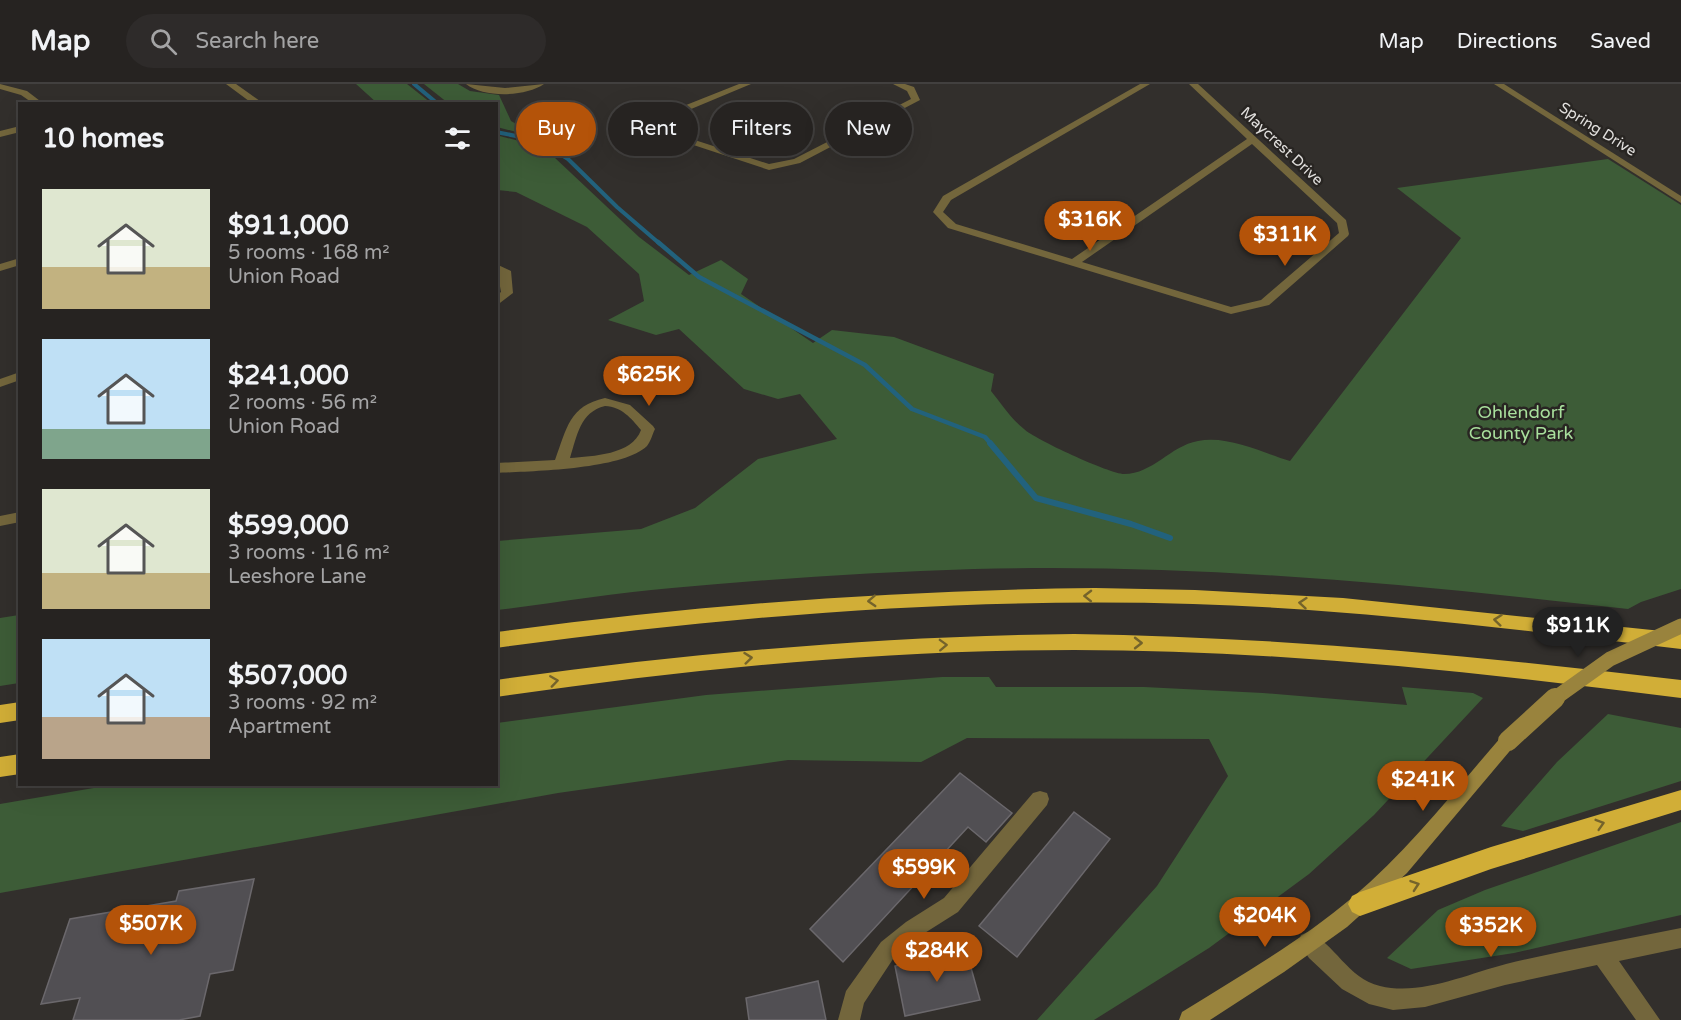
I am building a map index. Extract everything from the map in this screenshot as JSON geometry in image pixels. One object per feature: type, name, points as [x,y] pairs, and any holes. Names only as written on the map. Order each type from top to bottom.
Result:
[{"type":"highway","points":[[498,640],[682,616],[806,605],[929,598],[1048,596],[1172,597],[1294,602],[1489,619],[1681,641]]},
{"type":"highway","points":[[498,689],[649,668],[780,654],[905,646],[1156,643],[1307,650],[1527,669],[1681,689]]},
{"type":"highway","points":[[0,714],[18,711]]},
{"type":"highway","points":[[0,767],[18,764]]},
{"type":"highway","points":[[1360,904],[1491,858],[1681,800]]},
{"type":"main road","points":[[1190,1020],[1308,942],[1360,904],[1407,858],[1536,712],[1592,669],[1627,648],[1681,626]]},
{"type":"street","points":[[230,84],[257,102]]},
{"type":"street","points":[[470,84],[483,90],[503,91],[540,84]]},
{"type":"street","points":[[747,84],[669,115],[659,124],[659,132],[769,167],[797,161],[916,100],[911,89],[897,84]]},
{"type":"street","points":[[1146,84],[947,198],[938,212],[952,226],[1075,262],[1253,139]]},
{"type":"street","name":"Maycrest Drive","points":[[1075,262],[1231,311],[1265,303],[1344,234],[1342,222],[1193,84]]},
{"type":"street","name":"Spring Drive","points":[[1498,84],[1681,200]]},
{"type":"street","points":[[0,86],[24,93],[37,102]]},
{"type":"street","points":[[0,134],[18,130]]},
{"type":"street","points":[[0,268],[18,262]]},
{"type":"street","points":[[498,268],[505,271],[507,293],[498,301]]},
{"type":"street","points":[[0,383],[18,377]]},
{"type":"street","points":[[498,468],[561,463],[626,454],[643,442],[648,429],[633,413],[618,402],[604,402],[588,408],[580,415],[561,463]]},
{"type":"street","points":[[0,520],[18,517]]},
{"type":"street","points":[[849,1020],[854,999],[888,949],[913,929],[951,905],[1040,799]]},
{"type":"street","points":[[1308,942],[1343,979],[1368,993],[1396,1000],[1416,998],[1602,954],[1681,938]]},
{"type":"street","points":[[1602,954],[1649,1020]]},
{"type":"green space","points":[[356,84],[407,84],[430,102],[376,102]]},
{"type":"green space","points":[[424,84],[458,84],[470,91],[499,95],[511,121],[516,124],[516,132],[498,127],[498,102],[447,102]]},
{"type":"green space","name":"Ohlendorf County Park","points":[[498,136],[516,140],[516,156],[554,157],[639,237],[689,275],[721,260],[748,279],[741,294],[813,343],[832,330],[894,337],[994,374],[991,391],[1010,416],[1024,429],[1072,455],[1124,474],[1144,470],[1188,444],[1209,440],[1233,443],[1290,461],[1461,238],[1397,188],[1608,159],[1681,205],[1681,589],[1641,602],[1628,609],[1465,591],[1220,572],[1056,568],[974,569],[860,574],[710,585],[498,610],[498,541],[641,529],[695,508],[758,459],[837,439],[800,394],[778,399],[744,389],[679,329],[656,335],[608,320],[644,301],[639,274],[587,227],[516,192],[498,190]]},
{"type":"green space","points":[[18,615],[18,683],[0,686],[0,618]]},
{"type":"green space","points":[[942,677],[989,677],[996,687],[1144,687],[1263,693],[1407,705],[1402,687],[1473,693],[1483,698],[1374,815],[1309,874],[1209,948],[1094,1020],[1037,1020],[1157,886],[1228,776],[1209,739],[967,738],[921,762],[788,760],[558,793],[0,893],[0,804],[105,786],[498,786],[498,723],[706,695]]},
{"type":"green space","points":[[1608,714],[1681,728],[1681,781],[1523,831],[1501,826],[1557,762]]},
{"type":"green space","points":[[1681,822],[1681,915],[1514,953],[1411,969],[1387,958],[1438,910],[1485,890]]},
{"type":"building","points":[[960,773],[1012,813],[986,842],[968,827],[843,962],[810,929]]},
{"type":"building","points":[[1074,812],[1110,839],[1017,957],[979,926]]},
{"type":"building","points":[[254,879],[233,970],[210,974],[200,1016],[179,1020],[73,1020],[80,998],[41,1004],[70,919],[176,901],[179,891]]},
{"type":"building","points":[[966,950],[980,1000],[905,1016],[895,966]]},
{"type":"building","points":[[818,981],[826,1020],[749,1020],[746,998]]},
{"type":"waterway","points":[[414,84],[436,102]]},
{"type":"waterway","points":[[498,132],[526,138],[549,147],[568,159],[617,207],[660,244]]},
{"type":"waterway","points":[[658,242],[699,277],[865,365],[912,409],[985,437],[992,445]]},
{"type":"waterway","points":[[990,443],[1036,498],[1131,524],[1170,538]]}]
